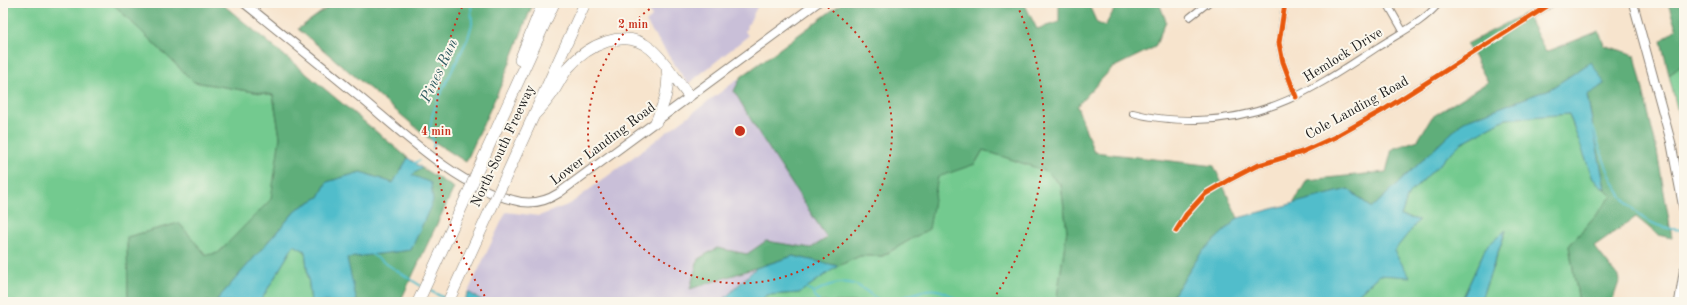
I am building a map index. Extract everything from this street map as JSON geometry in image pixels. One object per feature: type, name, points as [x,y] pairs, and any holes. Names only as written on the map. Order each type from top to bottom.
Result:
[{"type":"highway","points":[[504,114],[517,68],[543,3]]},
{"type":"highway","name":"North-South Freeway","points":[[418,302],[554,3]]},
{"type":"highway","name":"North-South Freeway","points":[[448,302],[585,3]]},
{"type":"highway","points":[[534,115],[549,98],[560,79],[571,65],[587,51],[602,43],[619,39],[638,42],[651,49],[689,96]]},
{"type":"highway","points":[[656,122],[667,94],[668,78],[666,68]]},
{"type":"main road","name":"Lower Landing Road","points":[[244,3],[420,147],[456,173],[485,190],[513,200],[529,203],[554,196],[817,3]]},
{"type":"main road","points":[[1633,3],[1671,142],[1684,207]]},
{"type":"main road","points":[[1679,302],[1684,270]]},
{"type":"street","points":[[1190,17],[1208,3]]},
{"type":"street","points":[[1285,3],[1279,43],[1283,62],[1296,97]]},
{"type":"street","points":[[1387,3],[1403,31]]},
{"type":"street","name":"Hemlock Drive","points":[[1133,113],[1151,118],[1224,119],[1264,110],[1296,97],[1324,82],[1403,31],[1439,3]]},
{"type":"street","name":"Cole Landing Road","points":[[1176,231],[1186,215],[1205,194],[1256,166],[1302,152],[1335,137],[1385,108],[1552,3]]},
{"type":"shaded area","points":[[645,3],[759,3],[745,31],[748,36],[688,84],[646,22],[652,17]]},
{"type":"shaded area","points":[[741,77],[734,91],[757,130],[827,237],[811,248],[766,241],[747,254],[717,248],[698,259],[690,289],[756,268],[721,302],[485,302],[468,292],[506,212],[539,216],[570,204]]},
{"type":"green space","points":[[3,3],[112,3],[194,82],[273,95],[280,137],[272,199],[218,254],[206,255],[179,223],[127,237],[128,302],[3,302]]},
{"type":"green space","points":[[112,3],[221,3],[408,158],[393,183],[361,172],[327,182],[319,197],[297,209],[215,302],[128,302],[127,237],[179,223],[206,255],[218,253],[271,199],[280,137],[273,95],[194,82]]},
{"type":"green space","points":[[334,3],[533,3],[502,83],[466,162],[430,139],[298,29]]},
{"type":"green space","points":[[842,3],[1024,3],[1037,29],[1059,22],[1059,3],[1088,3],[1097,23],[1105,26],[1118,3],[1159,3],[1166,21],[1155,47],[1112,68],[1077,106],[1094,152],[1214,166],[1238,218],[1201,253],[1169,302],[1062,302],[1057,297],[1067,230],[1061,185],[1046,171],[983,150],[975,164],[938,177],[929,229],[882,256],[860,256],[838,266],[793,256],[690,289],[698,259],[717,248],[747,254],[766,241],[811,248],[827,238],[757,130],[734,91],[741,77]]},
{"type":"green space","points":[[1668,3],[1684,3],[1684,64],[1669,75],[1661,41],[1676,29]]},
{"type":"green space","points":[[1526,13],[1546,52],[1599,31],[1604,45],[1635,55],[1657,151],[1672,238],[1658,235],[1636,217],[1594,246],[1620,279],[1612,302],[1579,302],[1569,246],[1612,196],[1605,189],[1587,94],[1591,62],[1550,89],[1464,121],[1372,208],[1348,189],[1293,204],[1307,180],[1386,172],[1392,149],[1418,140],[1432,117],[1488,82],[1467,44]]},
{"type":"green space","points":[[1684,64],[1684,138],[1669,75]]},
{"type":"green space","points":[[1569,114],[1593,179],[1612,196],[1569,246],[1579,302],[1480,302],[1506,231],[1486,247],[1461,302],[1367,302],[1358,294],[1379,275],[1394,251],[1418,220],[1401,216],[1408,195],[1461,143],[1505,119]]},
{"type":"green space","points":[[983,150],[1046,171],[1061,185],[1067,230],[1057,297],[1062,302],[760,302],[765,295],[799,293],[838,266],[860,256],[883,256],[928,229],[938,176],[975,164]]},
{"type":"green space","points":[[422,168],[454,188],[400,302],[357,302],[346,258],[411,250],[412,175]]},
{"type":"green space","points":[[294,245],[305,251],[311,302],[260,302]]},
{"type":"water","points":[[1591,62],[1605,84],[1587,95],[1605,189],[1593,179],[1569,114],[1505,119],[1461,143],[1408,195],[1401,216],[1419,220],[1394,251],[1410,277],[1379,275],[1358,294],[1367,302],[1169,302],[1201,253],[1238,218],[1348,189],[1372,208],[1464,121],[1550,89]]},
{"type":"water","points":[[408,158],[422,168],[412,175],[431,183],[433,201],[411,250],[347,258],[357,302],[311,302],[305,251],[294,245],[260,302],[215,302],[297,209],[319,197],[327,182],[361,172],[393,183]]},
{"type":"water","points":[[1506,230],[1480,302],[1461,302],[1486,247]]},
{"type":"water","points":[[793,256],[838,266],[799,293],[766,295],[760,302],[721,302],[756,268]]},
{"type":"water","points":[[468,292],[485,302],[464,302]]},
{"type":"waterway","name":"Pines Run","points":[[433,148],[434,143],[430,131],[432,116],[440,95],[468,38],[472,24],[471,3]]},
{"type":"waterway","points":[[1593,126],[1598,144],[1612,180],[1621,196],[1646,220],[1663,227],[1684,230]]},
{"type":"waterway","name":"Pines Run","points":[[413,164],[420,160]]},
{"type":"waterway","points":[[371,254],[421,286]]},
{"type":"waterway","points":[[813,293],[838,283],[851,283],[857,285],[881,301],[903,298],[921,291],[938,290],[948,294],[959,302]]},
{"type":"waterway","points":[[805,287],[813,293],[819,302]]},
{"type":"waterway","points":[[427,289],[446,299]]},
{"type":"cycle path","points":[[1285,3],[1279,43],[1283,62],[1296,97]]},
{"type":"cycle path","points":[[1176,231],[1186,215],[1205,194],[1256,166],[1302,152],[1335,137],[1385,109],[1552,3]]}]
